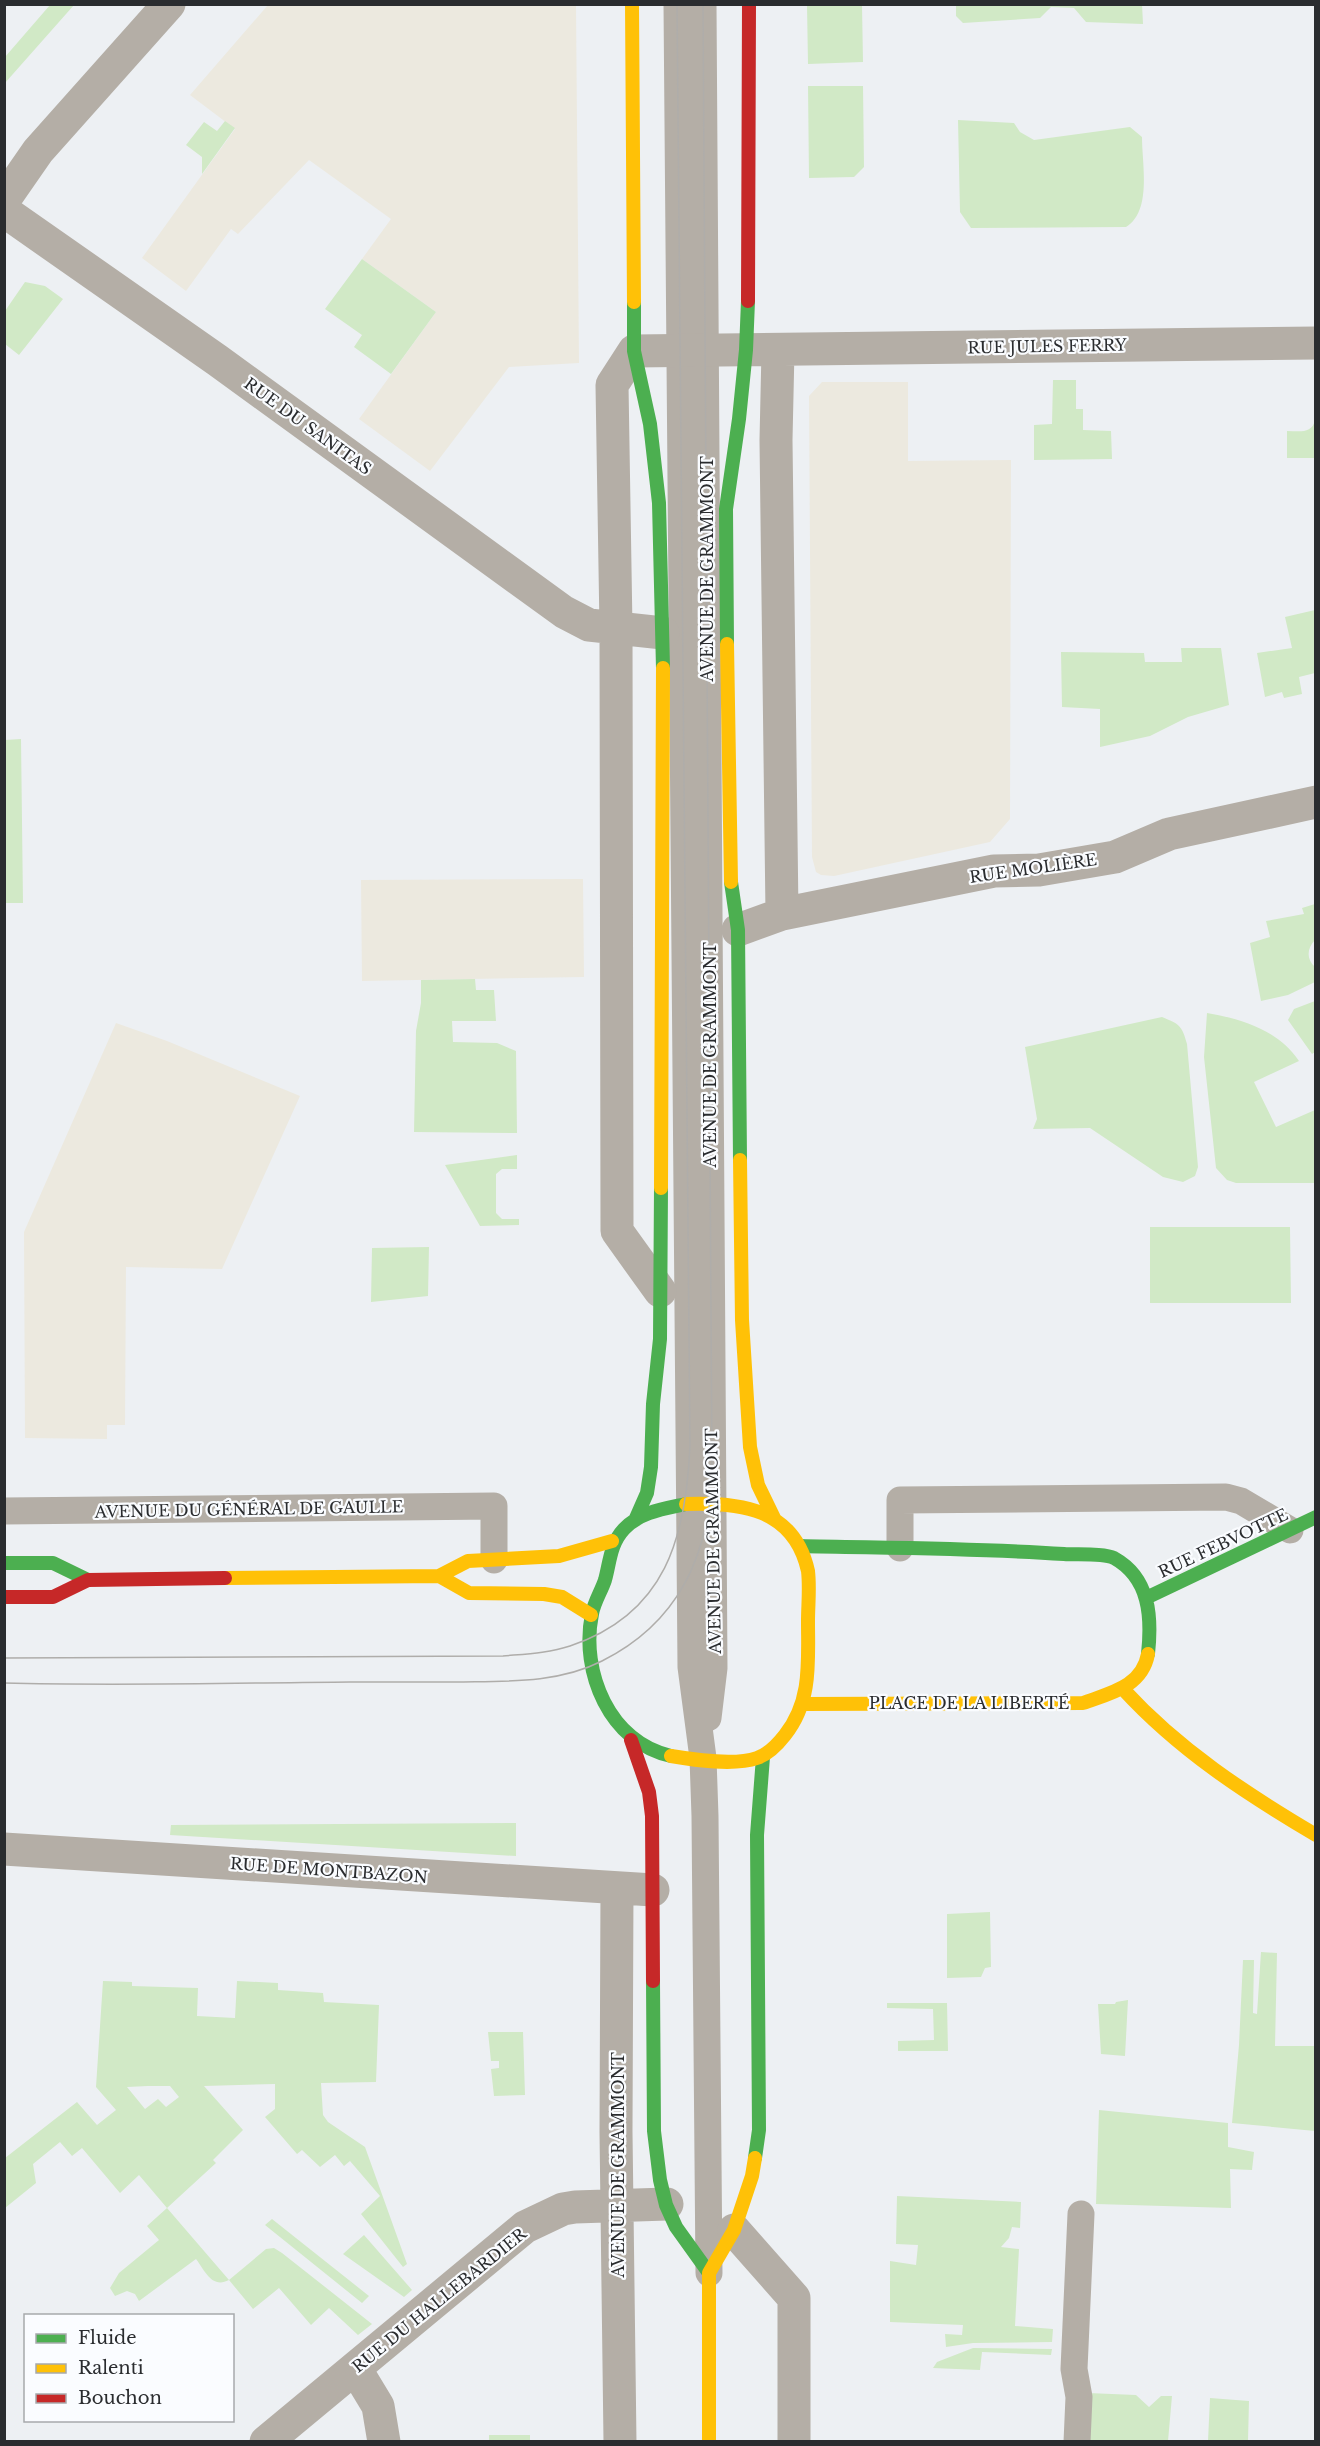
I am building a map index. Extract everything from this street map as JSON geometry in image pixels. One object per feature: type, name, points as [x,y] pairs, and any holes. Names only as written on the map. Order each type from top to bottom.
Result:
[{"type":"main road","points":[[4,1597],[53,1597],[88,1580],[439,1576],[468,1561],[559,1556],[612,1541],[636,1518],[645,1503],[651,1472],[652,1413],[660,1339],[663,633],[659,503],[650,424],[634,351],[632,4]]},
{"type":"main road","name":"AVENUE DE GRAMMONT","points":[[749,4],[749,276],[746,350],[726,509],[729,872],[738,930],[744,1343],[750,1447],[758,1485],[774,1518]]},
{"type":"main road","points":[[612,1541],[605,1581],[591,1615],[591,1638],[597,1687],[613,1720],[631,1740],[652,1751],[676,1758],[747,1760],[763,1757],[775,1748],[788,1732],[804,1704],[808,1680],[808,1571],[800,1546],[774,1518],[747,1508],[701,1504],[636,1518]]},
{"type":"main road","name":"RUE FEBVOTTE","points":[[1146,1598],[1316,1517]]},
{"type":"main road","name":"PLACE DE LA LIBERTÉ","points":[[800,1546],[1037,1552],[1112,1557],[1135,1574],[1146,1598],[1151,1627],[1147,1658],[1138,1677],[1123,1689],[1083,1703],[804,1704]]},
{"type":"main road","points":[[4,1563],[53,1563],[88,1580]]},
{"type":"main road","points":[[439,1576],[469,1593],[536,1594],[562,1597],[591,1615]]},
{"type":"main road","points":[[1123,1689],[1143,1713],[1187,1752],[1235,1787],[1316,1834]]},
{"type":"main road","points":[[631,1740],[649,1792],[652,1816],[654,2131],[661,2179],[675,2225],[709,2273],[734,2230],[752,2176],[759,2130],[757,1835],[763,1757]]},
{"type":"main road","name":"AVENUE DE GRAMMONT","points":[[709,2273],[710,2442]]},
{"type":"street","points":[[4,200],[38,151],[169,4]]},
{"type":"street","name":"RUE DU SANITAS","points":[[4,212],[217,360],[564,612],[589,625],[616,628]]},
{"type":"street","name":"RUE JULES FERRY","points":[[778,350],[1316,343]]},
{"type":"street","points":[[660,1291],[617,1231],[616,628],[612,385],[634,351],[778,350],[776,440],[782,914]]},
{"type":"street","points":[[616,628],[663,633]]},
{"type":"street","name":"RUE MOLIÈRE","points":[[738,930],[782,914],[994,872],[1039,870],[1115,857],[1169,834],[1316,802]]},
{"type":"street","name":"RUE DE MONTBAZON","points":[[4,1849],[653,1890]]},
{"type":"street","name":"AVENUE DE GRAMMONT","points":[[617,1888],[620,2442]]},
{"type":"street","name":"RUE DU HALLEBARDIER","points":[[266,2442],[525,2227],[563,2209],[575,2207],[667,2204]]},
{"type":"street","points":[[734,2230],[794,2298],[794,2442]]},
{"type":"street","points":[[355,2368],[378,2406],[384,2442]]},
{"type":"lane","name":"AVENUE DE GRAMMONT","points":[[677,4],[692,351],[701,1504],[691,1667],[703,1758],[705,1816],[709,2273]]},
{"type":"lane","name":"AVENUE DE GRAMMONT","points":[[692,351],[703,4]]},
{"type":"lane","points":[[900,1548],[900,1500],[1226,1497],[1241,1501],[1290,1530]]},
{"type":"lane","name":"AVENUE DU GÉNÉRAL DE GAULLE","points":[[4,1511],[494,1506],[495,1560]]},
{"type":"lane","points":[[1077,2442],[1079,2397],[1074,2369],[1081,2214]]},
{"type":"shaded area","points":[[268,5],[576,5],[579,363],[509,367],[430,471],[359,419],[436,312],[362,259],[391,219],[309,160],[238,234],[231,229],[186,291],[142,258],[235,129],[190,95]]},
{"type":"shaded area","points":[[822,382],[908,382],[908,461],[1011,460],[1010,819],[990,842],[834,876],[821,875],[816,872],[812,857],[809,396]]},
{"type":"shaded area","points":[[583,879],[584,977],[362,981],[361,880]]},
{"type":"shaded area","points":[[116,1023],[167,1041],[300,1096],[222,1269],[126,1267],[125,1425],[107,1425],[107,1439],[25,1438],[24,1232]]},
{"type":"green space","points":[[1142,4],[1143,24],[1086,22],[1074,8],[1051,7],[1040,18],[963,23],[956,16],[956,5]]},
{"type":"green space","points":[[50,5],[74,5],[5,83],[5,57]]},
{"type":"green space","points":[[807,5],[862,5],[863,62],[808,64]]},
{"type":"green space","points":[[808,86],[863,86],[864,167],[854,177],[809,178]]},
{"type":"green space","points":[[958,120],[1014,123],[1020,132],[1034,140],[1130,127],[1142,137],[1144,174],[1142,199],[1134,220],[1126,227],[971,228],[960,212]]},
{"type":"green space","points":[[225,121],[235,128],[202,174],[202,157],[186,145],[204,122],[217,131]]},
{"type":"green space","points":[[362,259],[436,312],[391,374],[354,347],[362,335],[325,309]]},
{"type":"green space","points":[[25,282],[45,286],[63,299],[19,355],[5,344],[5,311]]},
{"type":"green space","points":[[1053,380],[1076,380],[1076,409],[1083,409],[1083,430],[1111,431],[1112,459],[1034,460],[1034,425],[1052,424]]},
{"type":"green space","points":[[1315,420],[1315,458],[1287,458],[1287,431],[1308,430]]},
{"type":"green space","points":[[1315,610],[1315,673],[1299,677],[1302,694],[1284,698],[1282,692],[1265,697],[1257,653],[1292,648],[1285,617]]},
{"type":"green space","points":[[1181,648],[1221,648],[1229,705],[1188,717],[1150,736],[1100,747],[1100,709],[1062,707],[1061,652],[1144,653],[1145,662],[1182,662]]},
{"type":"green space","points":[[21,739],[23,903],[5,903],[5,740]]},
{"type":"green space","points":[[1315,904],[1315,940],[1310,946],[1309,954],[1310,961],[1315,967],[1315,982],[1288,995],[1261,1001],[1250,943],[1270,937],[1266,921],[1304,914],[1302,908]]},
{"type":"green space","points":[[475,979],[476,990],[494,990],[496,1021],[452,1021],[453,1042],[497,1043],[516,1051],[517,1133],[414,1132],[416,1031],[421,1003],[421,980]]},
{"type":"green space","points":[[1315,1001],[1315,1052],[1312,1054],[1288,1020],[1294,1009]]},
{"type":"green space","points":[[1207,1013],[1246,1023],[1270,1034],[1281,1041],[1299,1061],[1254,1082],[1276,1127],[1315,1110],[1315,1183],[1236,1183],[1227,1180],[1216,1168],[1204,1057]]},
{"type":"green space","points":[[1162,1017],[1179,1026],[1187,1044],[1198,1167],[1195,1176],[1183,1182],[1163,1177],[1090,1128],[1033,1129],[1037,1119],[1025,1047]]},
{"type":"green space","points":[[517,1155],[517,1169],[502,1169],[496,1174],[496,1213],[502,1219],[519,1219],[519,1225],[480,1226],[445,1165]]},
{"type":"green space","points":[[1150,1227],[1290,1227],[1291,1303],[1150,1303]]},
{"type":"green space","points":[[429,1247],[428,1296],[371,1302],[372,1248]]},
{"type":"green space","points":[[516,1823],[516,1856],[170,1835],[171,1825]]},
{"type":"green space","points":[[990,1912],[991,1967],[985,1968],[981,1977],[947,1978],[947,1914]]},
{"type":"green space","points":[[1261,1952],[1277,1953],[1275,2046],[1315,2046],[1315,2131],[1232,2123],[1243,1960],[1254,1960],[1253,2013],[1257,2014]]},
{"type":"green space","points":[[103,1981],[132,1982],[132,1986],[198,1988],[197,2016],[235,2018],[237,1981],[278,1983],[278,1990],[323,1993],[324,2002],[379,2005],[376,2082],[321,2083],[323,2115],[328,2122],[365,2147],[407,2264],[403,2267],[361,2214],[380,2196],[350,2161],[344,2166],[335,2155],[320,2167],[302,2150],[297,2154],[265,2117],[275,2109],[275,2084],[204,2086],[243,2130],[213,2160],[216,2163],[167,2208],[139,2175],[120,2193],[82,2148],[72,2156],[60,2142],[33,2164],[36,2183],[5,2208],[5,2158],[77,2102],[97,2125],[116,2110],[96,2087]],"holes":[[[170,2086],[179,2097],[166,2107],[158,2099],[145,2109],[127,2087]]]},
{"type":"green space","points":[[1128,2000],[1125,2056],[1101,2054],[1098,2004],[1115,2004]]},
{"type":"green space","points":[[887,2003],[947,2003],[948,2051],[898,2051],[898,2041],[934,2040],[933,2009],[887,2008]]},
{"type":"green space","points":[[488,2032],[523,2032],[525,2095],[494,2096],[491,2069],[499,2068],[499,2061],[491,2061]]},
{"type":"green space","points":[[1099,2110],[1228,2123],[1228,2147],[1254,2152],[1252,2170],[1230,2169],[1231,2208],[1096,2204]]},
{"type":"green space","points":[[897,2196],[1021,2202],[1020,2228],[1012,2227],[1009,2238],[1001,2247],[1019,2249],[1015,2326],[1053,2329],[1052,2342],[973,2343],[946,2347],[945,2334],[962,2335],[963,2325],[890,2322],[890,2261],[916,2265],[918,2245],[896,2244]]},
{"type":"green space","points":[[167,2208],[229,2280],[218,2282],[213,2280],[196,2259],[139,2301],[135,2294],[127,2291],[115,2296],[110,2288],[119,2273],[159,2240],[147,2226]]},
{"type":"green space","points":[[272,2219],[369,2296],[362,2303],[265,2225]]},
{"type":"green space","points":[[364,2235],[412,2290],[404,2297],[343,2254]]},
{"type":"green space","points":[[274,2248],[372,2324],[358,2335],[329,2308],[311,2325],[279,2288],[253,2309],[229,2280],[266,2249]]},
{"type":"green space","points":[[973,2348],[1052,2349],[1051,2355],[982,2352],[980,2370],[933,2368],[937,2362]]},
{"type":"green space","points":[[1088,2393],[1136,2395],[1149,2407],[1161,2396],[1172,2396],[1168,2441],[1086,2442]]},
{"type":"green space","points":[[1210,2398],[1249,2401],[1248,2441],[1208,2441]]},
{"type":"green space","points":[[489,2435],[530,2435],[530,2441],[489,2441]]},
{"type":"tram line","points":[[4,1658],[503,1656],[537,1653],[570,1646],[603,1632],[629,1614],[649,1593],[676,1541],[688,1479],[690,1446],[677,4]]},
{"type":"tram line","points":[[4,1683],[455,1682],[530,1680],[567,1674],[602,1661],[651,1627],[684,1585],[695,1560],[704,1534],[712,1476],[703,4]]},
{"type":"traffic: fast","points":[[727,644],[726,509],[739,419],[748,301]]},
{"type":"traffic: fast","points":[[634,302],[634,351],[650,424],[659,503],[663,668]]},
{"type":"traffic: fast","points":[[731,882],[738,930],[740,1160]]},
{"type":"traffic: fast","points":[[636,1518],[647,1493],[651,1467],[653,1404],[660,1339],[661,1188]]},
{"type":"traffic: fast","points":[[671,1756],[650,1749],[631,1736],[616,1721],[604,1702],[596,1681],[589,1636],[593,1610],[619,1535],[630,1523],[645,1515],[686,1504]]},
{"type":"traffic: fast","points":[[1146,1598],[1316,1517]]},
{"type":"traffic: fast","points":[[800,1546],[965,1549],[1109,1556],[1126,1566],[1142,1587],[1148,1613],[1148,1654]]},
{"type":"traffic: fast","points":[[4,1563],[53,1563],[88,1580]]},
{"type":"traffic: fast","points":[[755,2158],[759,2130],[757,1835],[763,1757]]},
{"type":"traffic: fast","points":[[653,1981],[654,2131],[660,2180],[666,2205],[676,2227],[709,2273]]},
{"type":"traffic: slow","points":[[632,4],[634,302]]},
{"type":"traffic: slow","points":[[727,644],[731,882]]},
{"type":"traffic: slow","points":[[661,1188],[663,668]]},
{"type":"traffic: slow","points":[[740,1160],[742,1320],[750,1447],[758,1485],[774,1518]]},
{"type":"traffic: slow","points":[[671,1756],[737,1762],[765,1754],[779,1742],[794,1722],[804,1695],[808,1666],[808,1571],[801,1550],[791,1534],[762,1513],[745,1508],[686,1504]]},
{"type":"traffic: slow","points":[[225,1578],[439,1576],[468,1561],[559,1556],[612,1541]]},
{"type":"traffic: slow","points":[[439,1576],[469,1593],[544,1594],[562,1597],[591,1615]]},
{"type":"traffic: slow","points":[[804,1704],[1083,1703],[1114,1692],[1132,1681],[1145,1665],[1148,1654]]},
{"type":"traffic: slow","points":[[1123,1689],[1144,1711],[1190,1751],[1238,1786],[1316,1835]]},
{"type":"traffic: slow","points":[[709,2442],[709,2273],[734,2230],[752,2176],[755,2158]]},
{"type":"traffic: jam","points":[[748,301],[749,4]]},
{"type":"traffic: jam","points":[[4,1597],[53,1597],[88,1580],[225,1578]]},
{"type":"traffic: jam","points":[[631,1740],[649,1792],[652,1816],[653,1981]]}]
